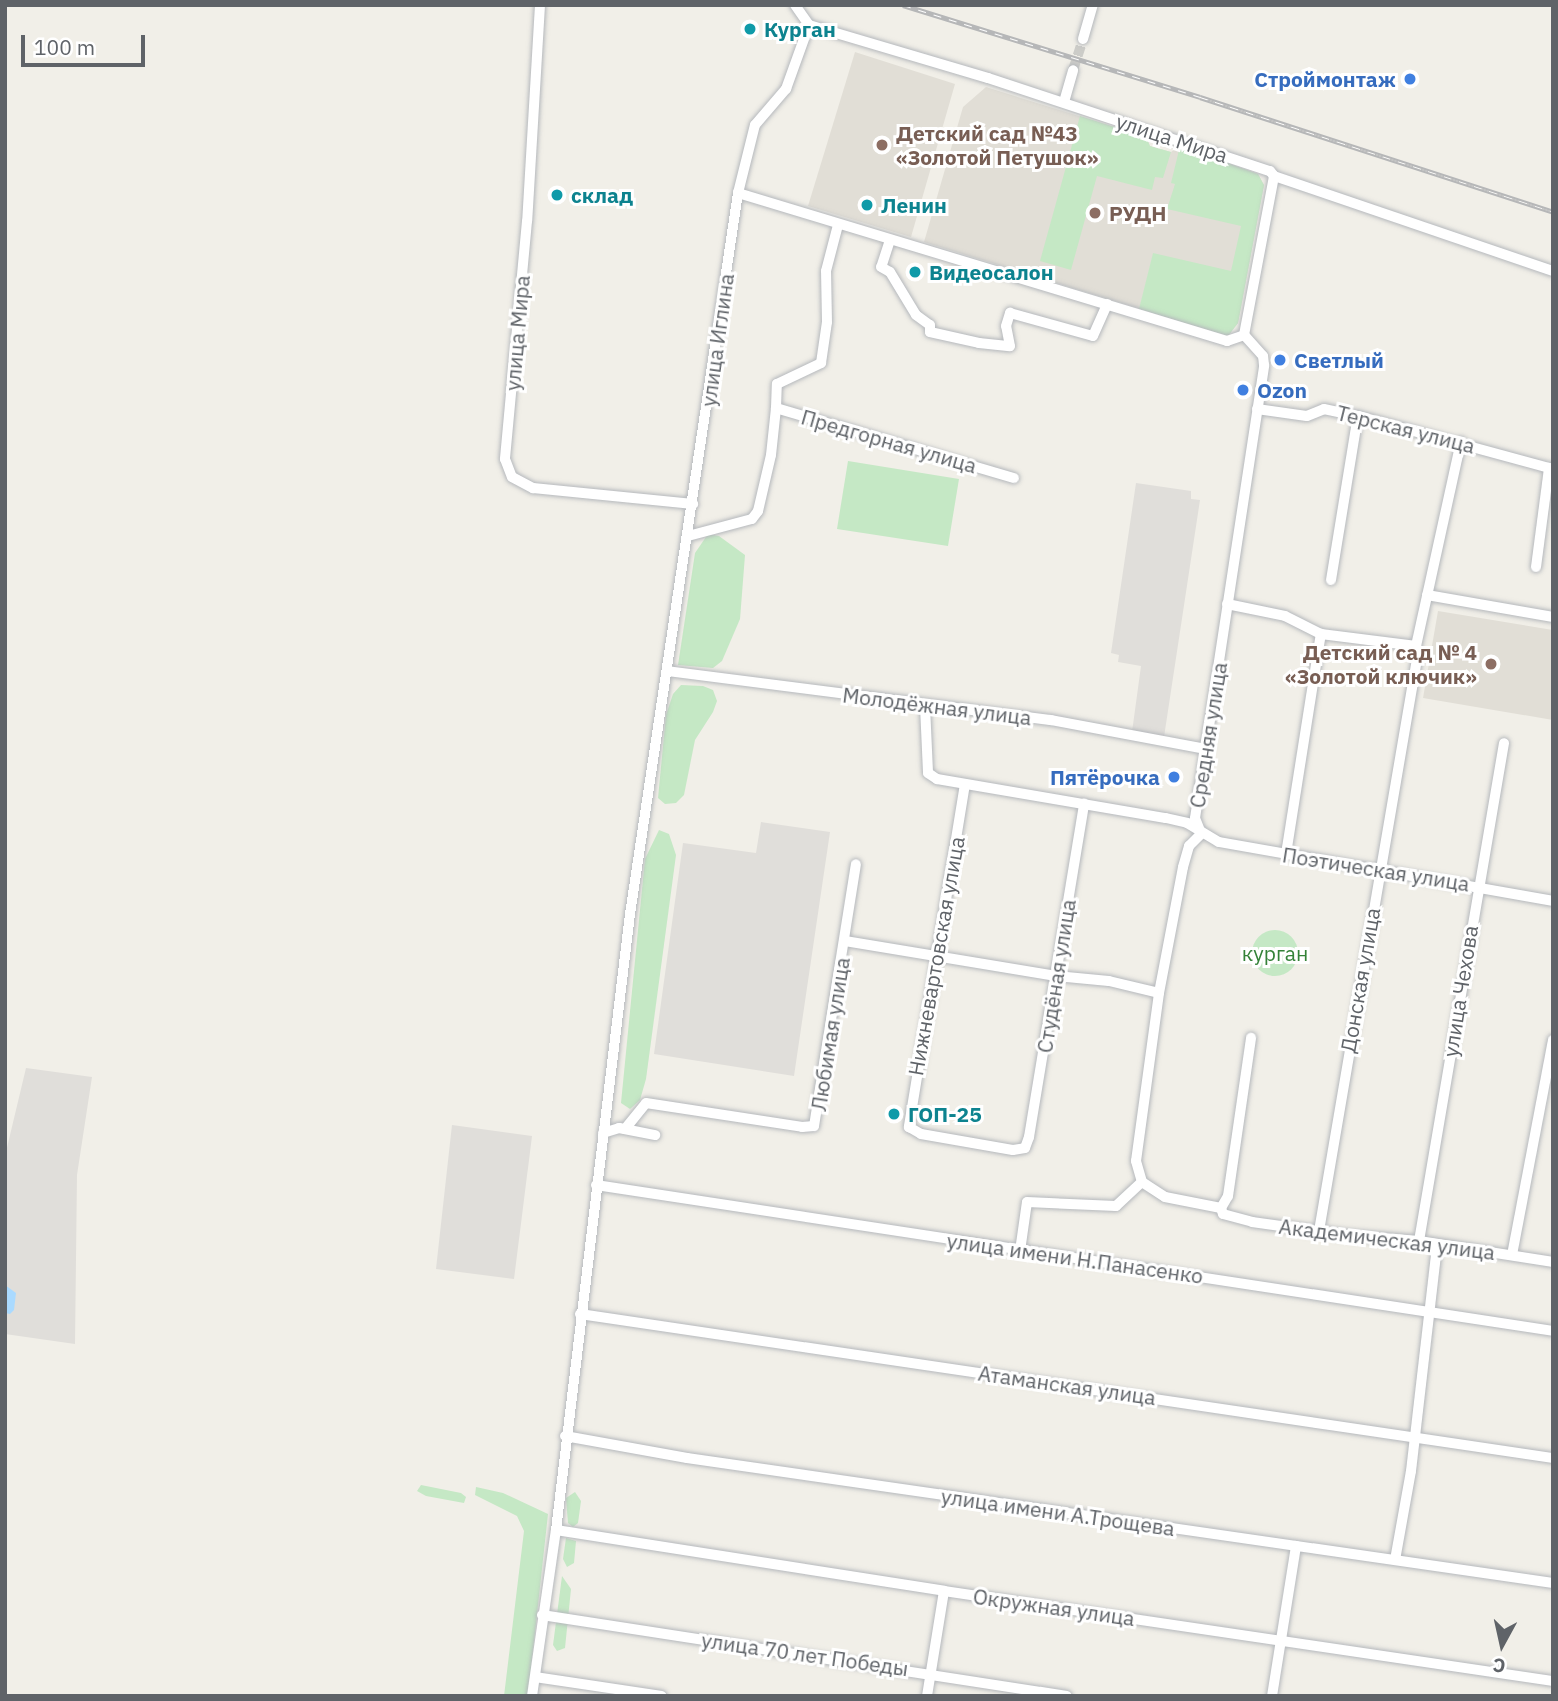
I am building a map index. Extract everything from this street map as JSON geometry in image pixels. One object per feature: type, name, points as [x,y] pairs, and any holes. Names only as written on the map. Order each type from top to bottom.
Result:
[{"type":"street","name":"улица Мира","points":[[540,5],[527,221],[505,458],[512,477],[533,488],[692,504]]},
{"type":"street","points":[[795,5],[809,25]]},
{"type":"street","points":[[1083,40],[1093,5]]},
{"type":"street","name":"улица Мира","points":[[809,25],[1064,102],[1553,271]]},
{"type":"street","name":"улица Иглина","points":[[532,1696],[556,1530],[565,1436],[631,914],[738,193],[755,125],[786,89],[809,25]]},
{"type":"street","points":[[1064,102],[1073,70]]},
{"type":"street","points":[[738,193],[1227,341],[1244,335],[1274,176]]},
{"type":"street","points":[[776,408],[777,384],[821,363],[827,322],[826,271],[838,225]]},
{"type":"street","points":[[890,240],[881,267],[890,272],[916,315],[930,325],[930,332],[979,343],[1010,346],[1006,326],[1010,313],[1093,336],[1107,304]]},
{"type":"street","name":"Средняя улица","points":[[1142,1182],[1136,1161],[1159,993],[1183,867],[1189,846],[1201,834],[1195,818],[1257,409],[1263,356],[1244,335]]},
{"type":"street","name":"Предгорная улица","points":[[688,536],[752,519],[758,511],[771,455],[776,408],[1014,478]]},
{"type":"street","name":"Терская улица","points":[[1257,409],[1307,416],[1324,409],[1359,416],[1551,469]]},
{"type":"street","points":[[1331,580],[1359,416]]},
{"type":"street","name":"Донская улица","points":[[1319,1230],[1379,870],[1418,659],[1416,646],[1461,442]]},
{"type":"street","points":[[1536,567],[1551,469]]},
{"type":"street","points":[[1427,595],[1553,617]]},
{"type":"street","points":[[1227,604],[1285,616],[1321,634],[1416,646]]},
{"type":"street","points":[[1286,854],[1321,634]]},
{"type":"street","name":"Молодёжная улица","points":[[667,670],[925,706],[1051,720],[1206,749]]},
{"type":"street","name":"Поэтическая улица","points":[[925,706],[928,773],[937,779],[1166,818],[1187,823],[1201,834],[1219,842],[1553,901]]},
{"type":"street","name":"улица Чехова","points":[[1419,1241],[1504,743]]},
{"type":"street","name":"Нижневартовская улица","points":[[965,784],[909,1127],[921,1134],[1013,1150],[1025,1148]]},
{"type":"street","name":"Студёная улица","points":[[1025,1148],[1084,804]]},
{"type":"street","name":"Любимая улица","points":[[625,1129],[646,1103],[802,1127],[814,1126],[856,864]]},
{"type":"street","points":[[845,941],[1056,976],[1109,981],[1159,993]]},
{"type":"street","points":[[1222,1211],[1228,1196],[1251,1038]]},
{"type":"street","points":[[1512,1255],[1553,1040]]},
{"type":"street","points":[[603,1133],[625,1129],[655,1135]]},
{"type":"street","points":[[1020,1251],[1027,1202],[1116,1206],[1142,1182]]},
{"type":"street","name":"Академическая улица","points":[[1142,1182],[1165,1197],[1222,1211],[1252,1222],[1419,1241],[1437,1246],[1553,1262]]},
{"type":"street","name":"улица имени Н.Панасенко","points":[[596,1185],[1553,1331]]},
{"type":"street","points":[[1395,1560],[1412,1471],[1414,1436],[1432,1312],[1437,1246]]},
{"type":"street","name":"Атаманская улица","points":[[580,1314],[1553,1458]]},
{"type":"street","name":"улица имени А.Трощева","points":[[565,1436],[687,1458],[1553,1583]]},
{"type":"street","name":"Окружная улица","points":[[556,1530],[944,1591],[1553,1681]]},
{"type":"street","points":[[1272,1696],[1296,1546]]},
{"type":"street","points":[[927,1696],[944,1591]]},
{"type":"street","name":"улица 70 лет Победы","points":[[542,1615],[1067,1696]]},
{"type":"street","points":[[535,1677],[609,1692],[662,1696]]},
{"type":"shaded area","name":"Детский сад №43 «Золотой Петушок»","points":[[855,52],[955,84],[911,237],[808,206]]},
{"type":"shaded area","name":"РУДН","points":[[986,87],[1146,137],[1150,146],[1171,152],[1180,146],[1258,174],[1264,185],[1238,323],[1228,336],[924,242],[963,107]]},
{"type":"shaded area","points":[[1136,483],[1191,491],[1191,499],[1200,500],[1164,737],[1132,732],[1141,666],[1118,662],[1119,655],[1111,653]]},
{"type":"shaded area","name":"Детский сад № 4 «Золотой ключик»","points":[[1438,611],[1553,630],[1553,720],[1423,698]]},
{"type":"shaded area","points":[[761,822],[830,832],[794,1076],[654,1054],[683,843],[756,853]]},
{"type":"shaded area","points":[[26,1068],[92,1077],[77,1175],[75,1344],[5,1334],[5,1156]]},
{"type":"shaded area","points":[[452,1125],[532,1136],[514,1279],[436,1269]]},
{"type":"green space","points":[[1080,116],[1146,137],[1150,146],[1171,152],[1163,178],[1155,177],[1152,190],[1097,176],[1071,270],[1040,261]]},
{"type":"green space","points":[[1180,146],[1258,174],[1264,185],[1238,323],[1228,336],[1139,309],[1153,253],[1231,271],[1241,226],[1167,209],[1175,184],[1171,183]]},
{"type":"green space","points":[[848,461],[959,479],[948,546],[837,529]]},
{"type":"green space","points":[[708,534],[719,536],[745,555],[740,619],[722,661],[713,668],[678,665],[695,553]]},
{"type":"green space","points":[[681,685],[703,686],[713,690],[717,701],[695,740],[684,795],[676,803],[665,804],[658,798],[666,715],[673,694]]},
{"type":"green space","points":[[659,830],[669,834],[676,855],[646,1079],[640,1100],[630,1109],[621,1103],[645,859]]},
{"type":"green space","name":"курган","points":[[1275,930],[1291,937],[1298,953],[1291,969],[1275,976],[1259,969],[1252,953],[1259,937]]},
{"type":"green space","points":[[421,1485],[461,1493],[466,1497],[464,1503],[426,1496],[417,1491]]},
{"type":"green space","points":[[476,1487],[503,1493],[548,1514],[528,1696],[504,1696],[524,1531],[517,1516],[475,1495]]},
{"type":"green space","points":[[575,1492],[581,1501],[578,1523],[573,1527],[568,1523],[566,1498]]},
{"type":"green space","points":[[566,1538],[576,1541],[574,1563],[567,1567],[563,1559]]},
{"type":"green space","points":[[562,1576],[571,1589],[565,1648],[557,1651],[553,1645]]},
{"type":"water","points":[[5,1285],[16,1293],[14,1310],[10,1314],[5,1313]]},
{"type":"tunnel","points":[[1073,70],[1083,39]]},
{"type":"railway","points":[[903,5],[1200,97],[1553,212]]},
{"type":"place","name":"Курган","points":[[750,29]]},
{"type":"place","name":"Строймонтаж","points":[[1410,79]]},
{"type":"place","name":"Детский сад №43 «Золотой Петушок»","points":[[882,145]]},
{"type":"place","name":"склад","points":[[557,195]]},
{"type":"place","name":"Ленин","points":[[867,205]]},
{"type":"place","name":"РУДН","points":[[1095,213]]},
{"type":"place","name":"Видеосалон","points":[[915,272]]},
{"type":"place","name":"Светлый","points":[[1280,360]]},
{"type":"place","name":"Ozon","points":[[1243,390]]},
{"type":"place","name":"Детский сад № 4 «Золотой ключик»","points":[[1491,664]]},
{"type":"place","name":"Пятёрочка","points":[[1174,777]]},
{"type":"place","name":"ГОП-25","points":[[894,1114]]}]
